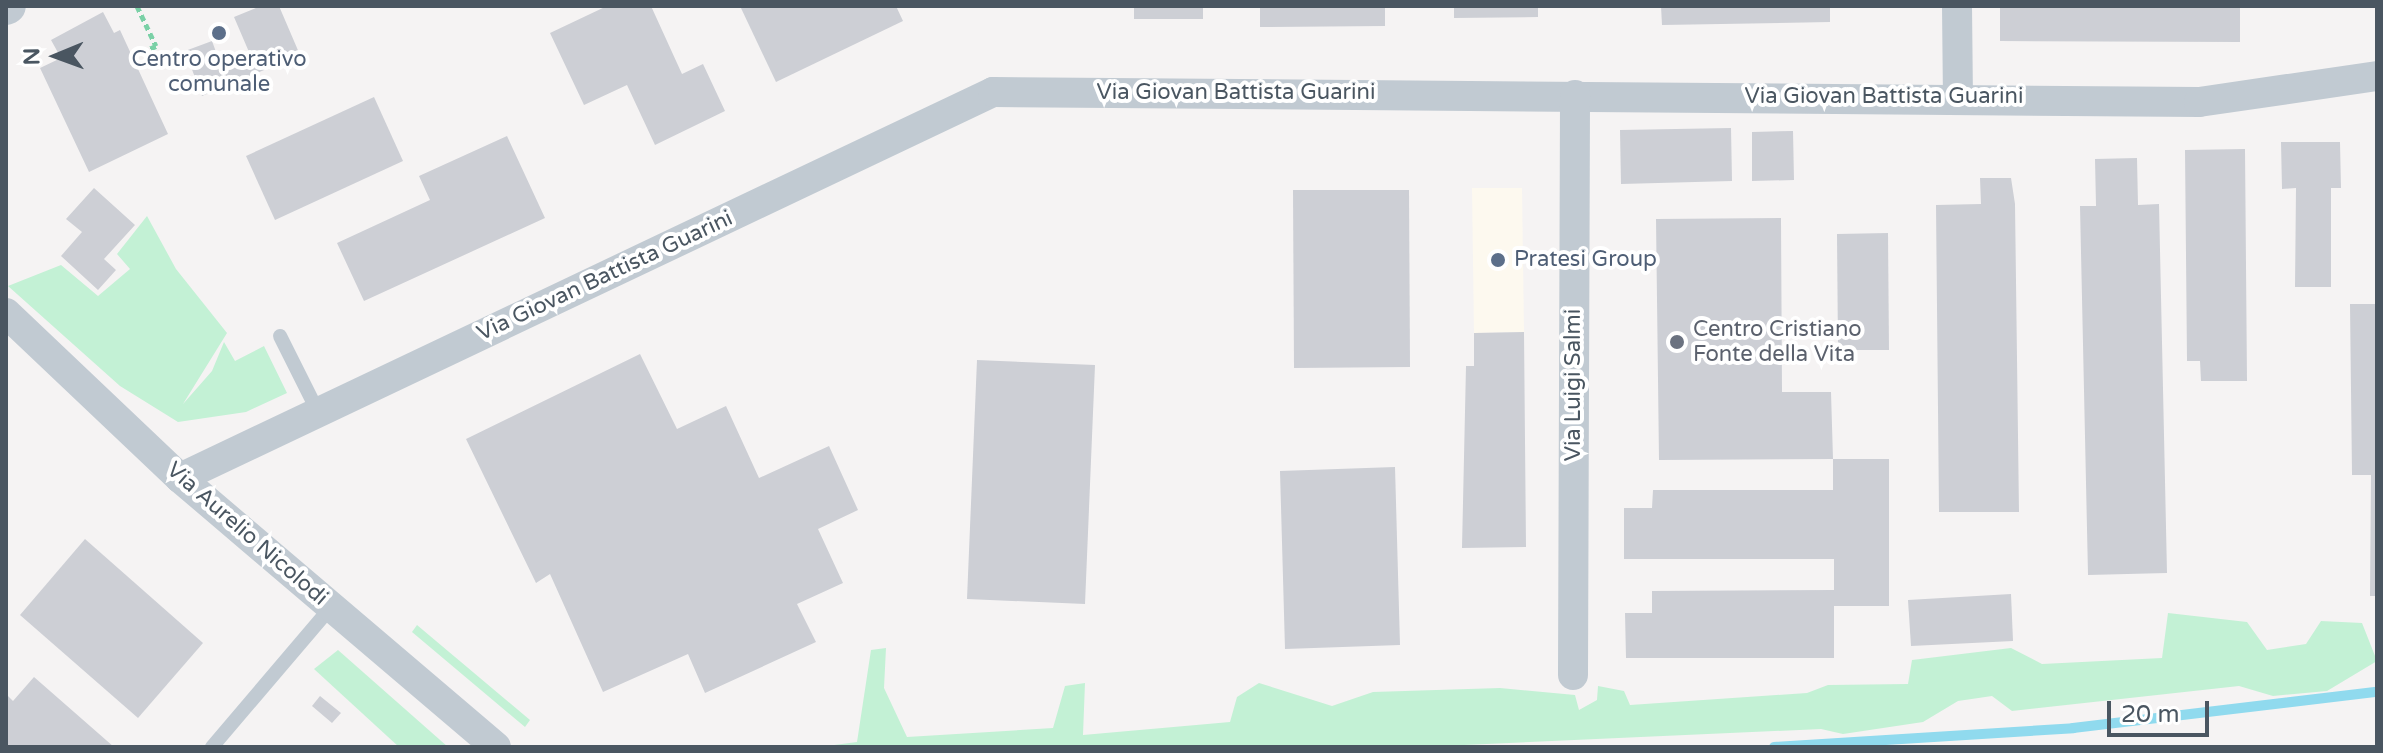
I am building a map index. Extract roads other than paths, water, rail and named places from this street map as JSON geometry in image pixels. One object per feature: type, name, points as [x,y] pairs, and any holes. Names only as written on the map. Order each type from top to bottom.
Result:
[{"type":"street","points":[[1957,6],[1958,97]]},
{"type":"street","name":"Via Giovan Battista Guarini","points":[[180,478],[993,92],[1493,85],[1575,95],[2199,102],[2377,76]]},
{"type":"street","name":"Via Luigi Salmi","points":[[1573,675],[1575,95]]},
{"type":"street","name":"Via Aurelio Nicolodi","points":[[6,313],[180,478],[496,747]]},
{"type":"lane","points":[[280,336],[318,412]]},
{"type":"lane","points":[[212,747],[331,607]]},
{"type":"waterway","points":[[1774,747],[2073,728],[2377,692]]},
{"type":"place","name":"Centro operativo comunale","points":[[219,33]]},
{"type":"place","name":"Pratesi Group","points":[[1498,260]]},
{"type":"place","name":"Centro Cristiano Fonte della Vita","points":[[1677,342]]}]
